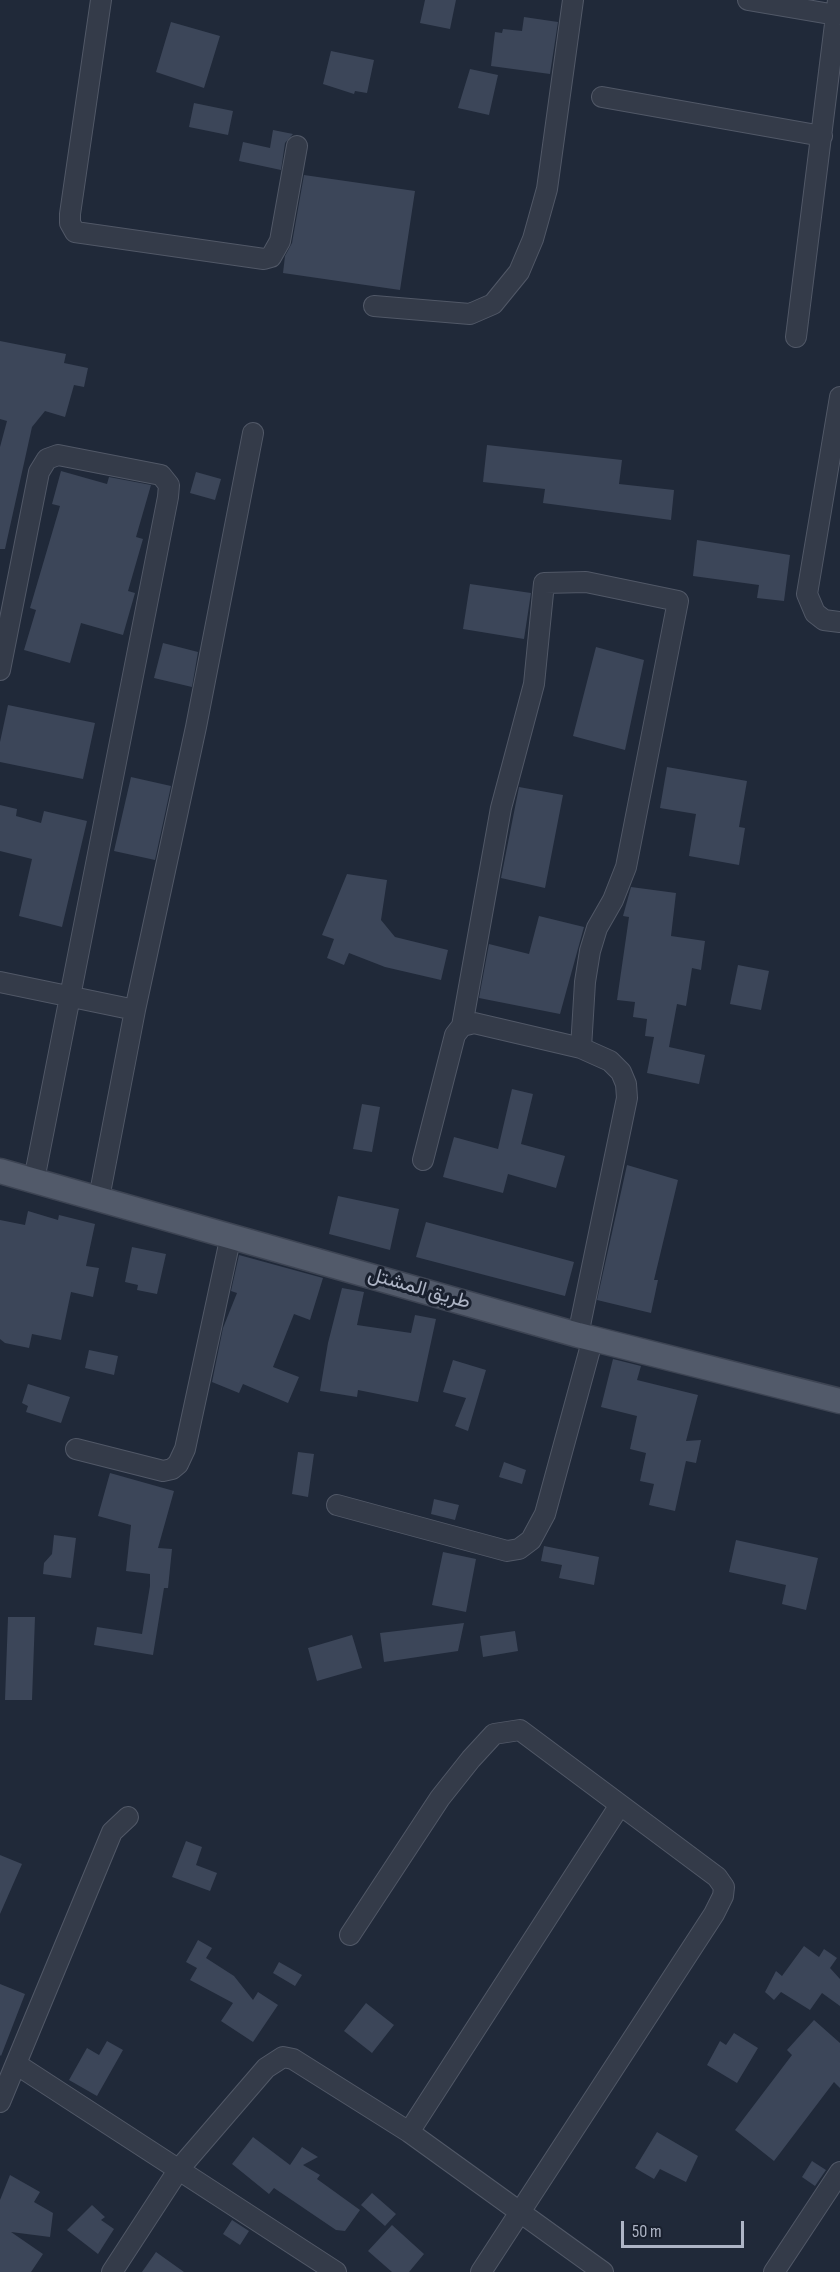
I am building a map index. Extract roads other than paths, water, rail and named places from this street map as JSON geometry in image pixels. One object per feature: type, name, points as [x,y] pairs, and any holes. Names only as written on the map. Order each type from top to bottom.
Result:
[{"type":"main road","name":"طريق المشتل","points":[[0,1171],[585,1337],[840,1401]]},
{"type":"street","points":[[101,0],[70,214],[70,224],[75,232],[264,259],[271,257],[280,241],[297,146]]},
{"type":"street","points":[[374,306],[470,314],[493,304],[519,272],[533,239],[547,189],[573,0]]},
{"type":"street","points":[[748,0],[837,7],[796,337]]},
{"type":"street","points":[[602,97],[822,136]]},
{"type":"street","points":[[840,397],[807,594],[814,613],[824,620],[840,622]]},
{"type":"street","points":[[99,1198],[135,1010],[196,727],[253,433]]},
{"type":"street","points":[[0,670],[39,472],[46,459],[58,455],[161,475],[169,485],[168,497],[68,997],[34,1180]]},
{"type":"street","points":[[423,1160],[455,1035],[462,1026],[501,808],[534,684],[544,583],[586,582],[678,601],[626,867],[613,900],[597,928],[590,951],[580,1048]]},
{"type":"street","points":[[0,982],[135,1010]]},
{"type":"street","points":[[337,1505],[507,1551],[519,1549],[531,1540],[545,1514],[585,1337],[627,1098],[626,1084],[621,1072],[610,1061],[580,1048],[474,1023],[462,1026]]},
{"type":"street","points":[[76,1449],[163,1471],[172,1469],[178,1464],[185,1449],[231,1235]]},
{"type":"street","points":[[350,1935],[440,1798],[494,1734],[520,1730],[717,1877],[724,1887],[723,1896],[658,2002],[519,2210],[481,2272]]},
{"type":"street","points":[[409,2132],[620,1805]]},
{"type":"street","points":[[0,2102],[112,1832],[128,1817]]},
{"type":"street","points":[[112,2272],[179,2169],[266,2068],[283,2057],[292,2059],[409,2132],[603,2272]]},
{"type":"street","points":[[16,2064],[336,2272]]},
{"type":"street","points":[[774,2272],[840,2172]]}]
